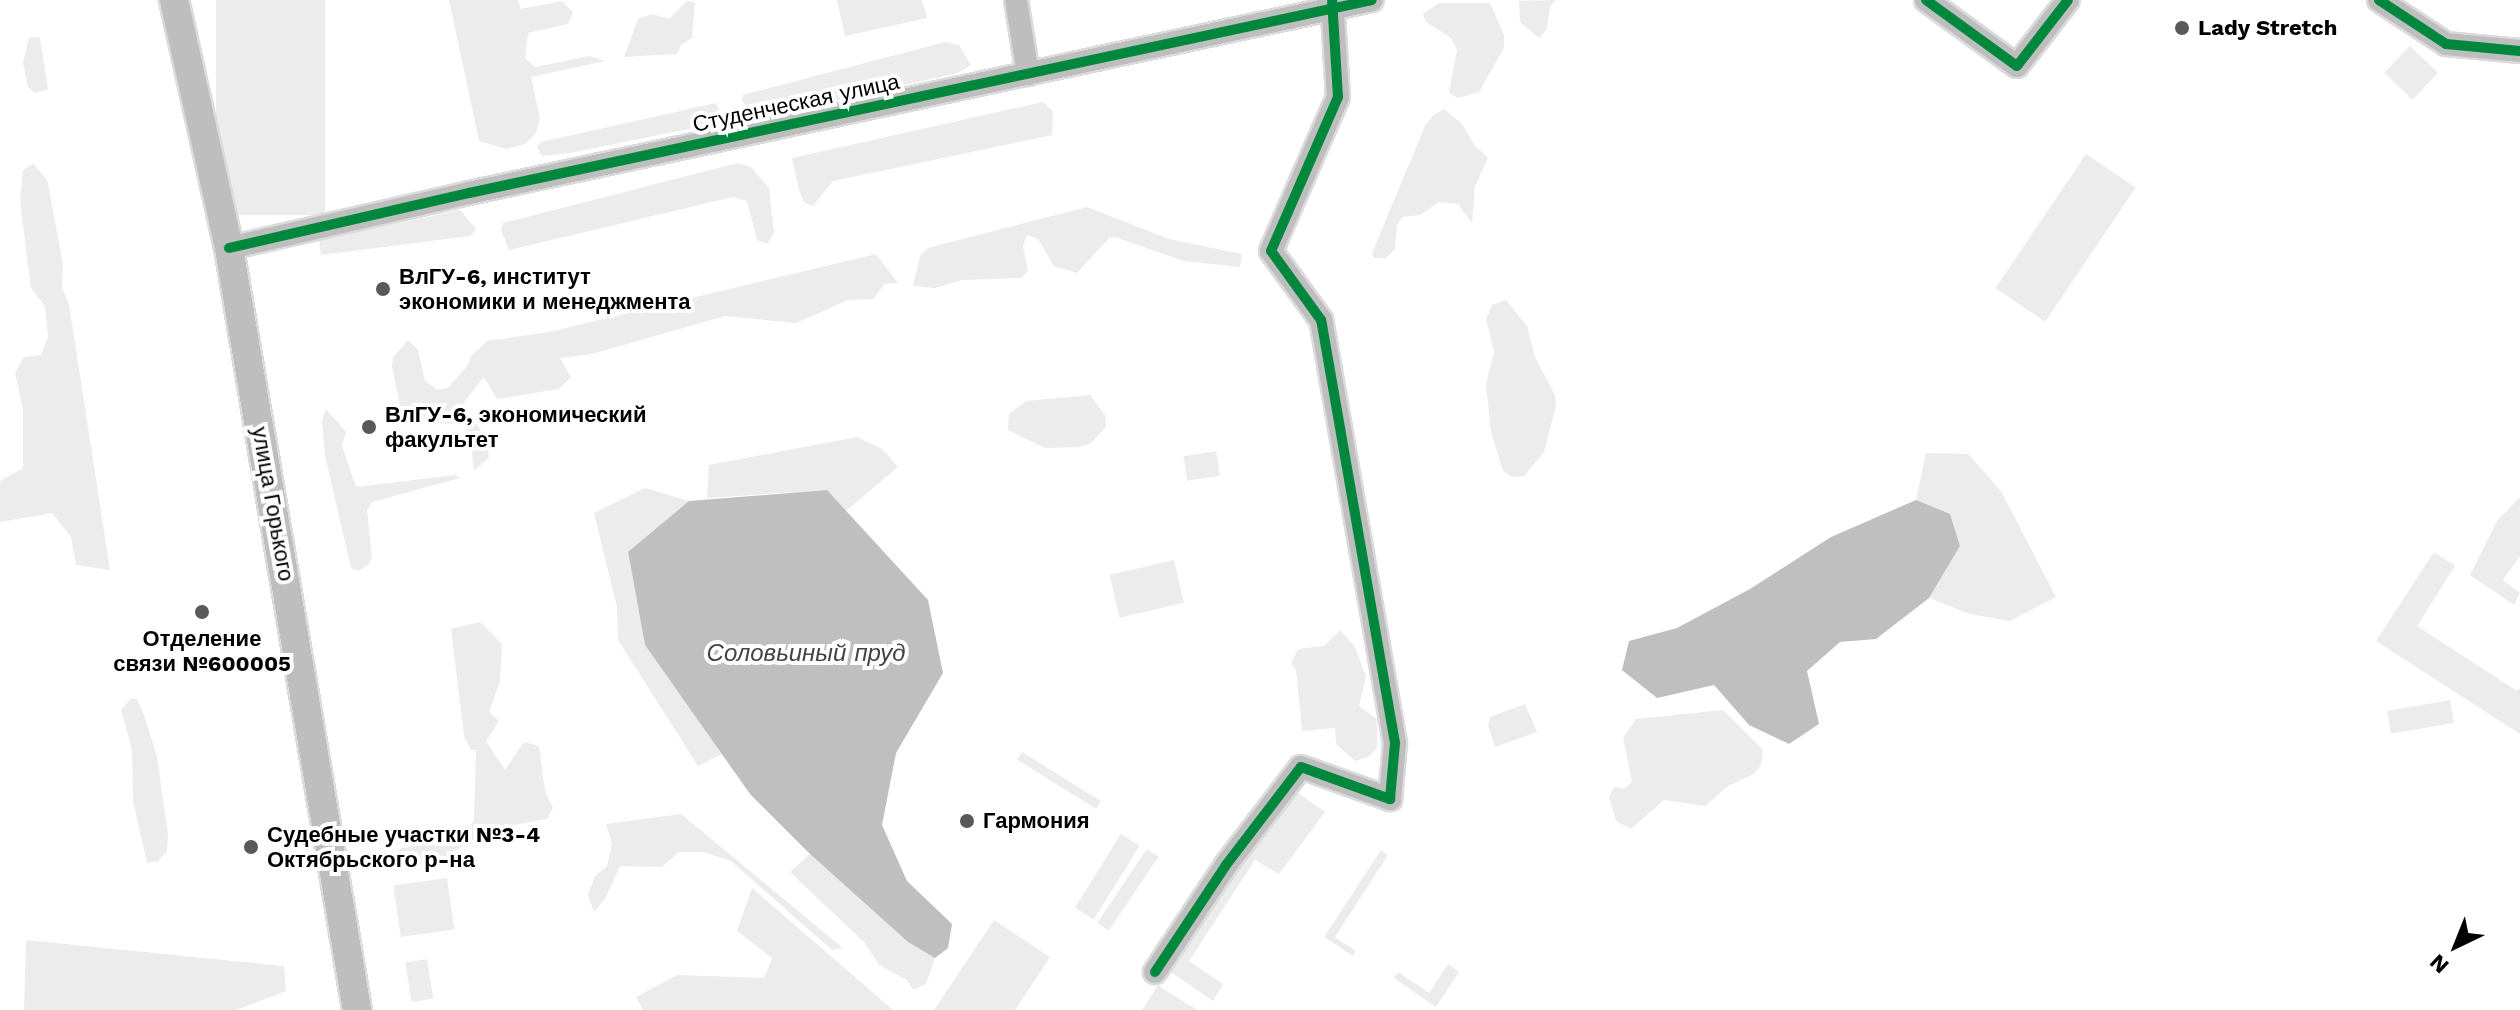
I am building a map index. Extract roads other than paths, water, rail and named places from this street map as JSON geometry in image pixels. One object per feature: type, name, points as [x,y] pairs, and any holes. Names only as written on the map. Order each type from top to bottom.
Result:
[{"type":"main road","name":"улица Горького","points":[[174,0],[229,248],[352,1009]]},
{"type":"street","points":[[1016,0],[1028,74]]},
{"type":"street","name":"Студенческая улица","points":[[229,248],[1333,5],[1372,0]]},
{"type":"street","points":[[1926,0],[2017,66],[2068,0]]},
{"type":"street","points":[[2379,0],[2446,44],[2520,51]]},
{"type":"street","points":[[1155,972],[1226,865],[1301,767],[1390,799],[1395,743],[1321,320],[1271,251],[1338,97],[1333,5]]},
{"type":"water","name":"Соловьиный пруд","points":[[827,490],[928,600],[943,673],[896,753],[882,825],[907,881],[952,924],[948,948],[935,958],[908,942],[810,854],[750,794],[645,645],[628,552],[689,501]]},
{"type":"water","points":[[1916,500],[1950,514],[1960,546],[1929,598],[1876,639],[1840,642],[1807,671],[1819,724],[1789,744],[1749,725],[1714,685],[1657,698],[1622,670],[1629,641],[1677,628],[1750,589],[1831,537]]},
{"type":"place","name":"Lady Stretch","points":[[2182,28]]},
{"type":"place","name":"ВлГУ-6, институт экономики и менеджмента","points":[[383,289]]},
{"type":"place","name":"ВлГУ-6, экономический факультет","points":[[369,427]]},
{"type":"place","name":"Отделение связи №600005","points":[[202,612]]},
{"type":"place","name":"Гармония","points":[[967,821]]},
{"type":"place","name":"Судебные участки №3-4 Октябрьского р-на","points":[[251,847]]}]
